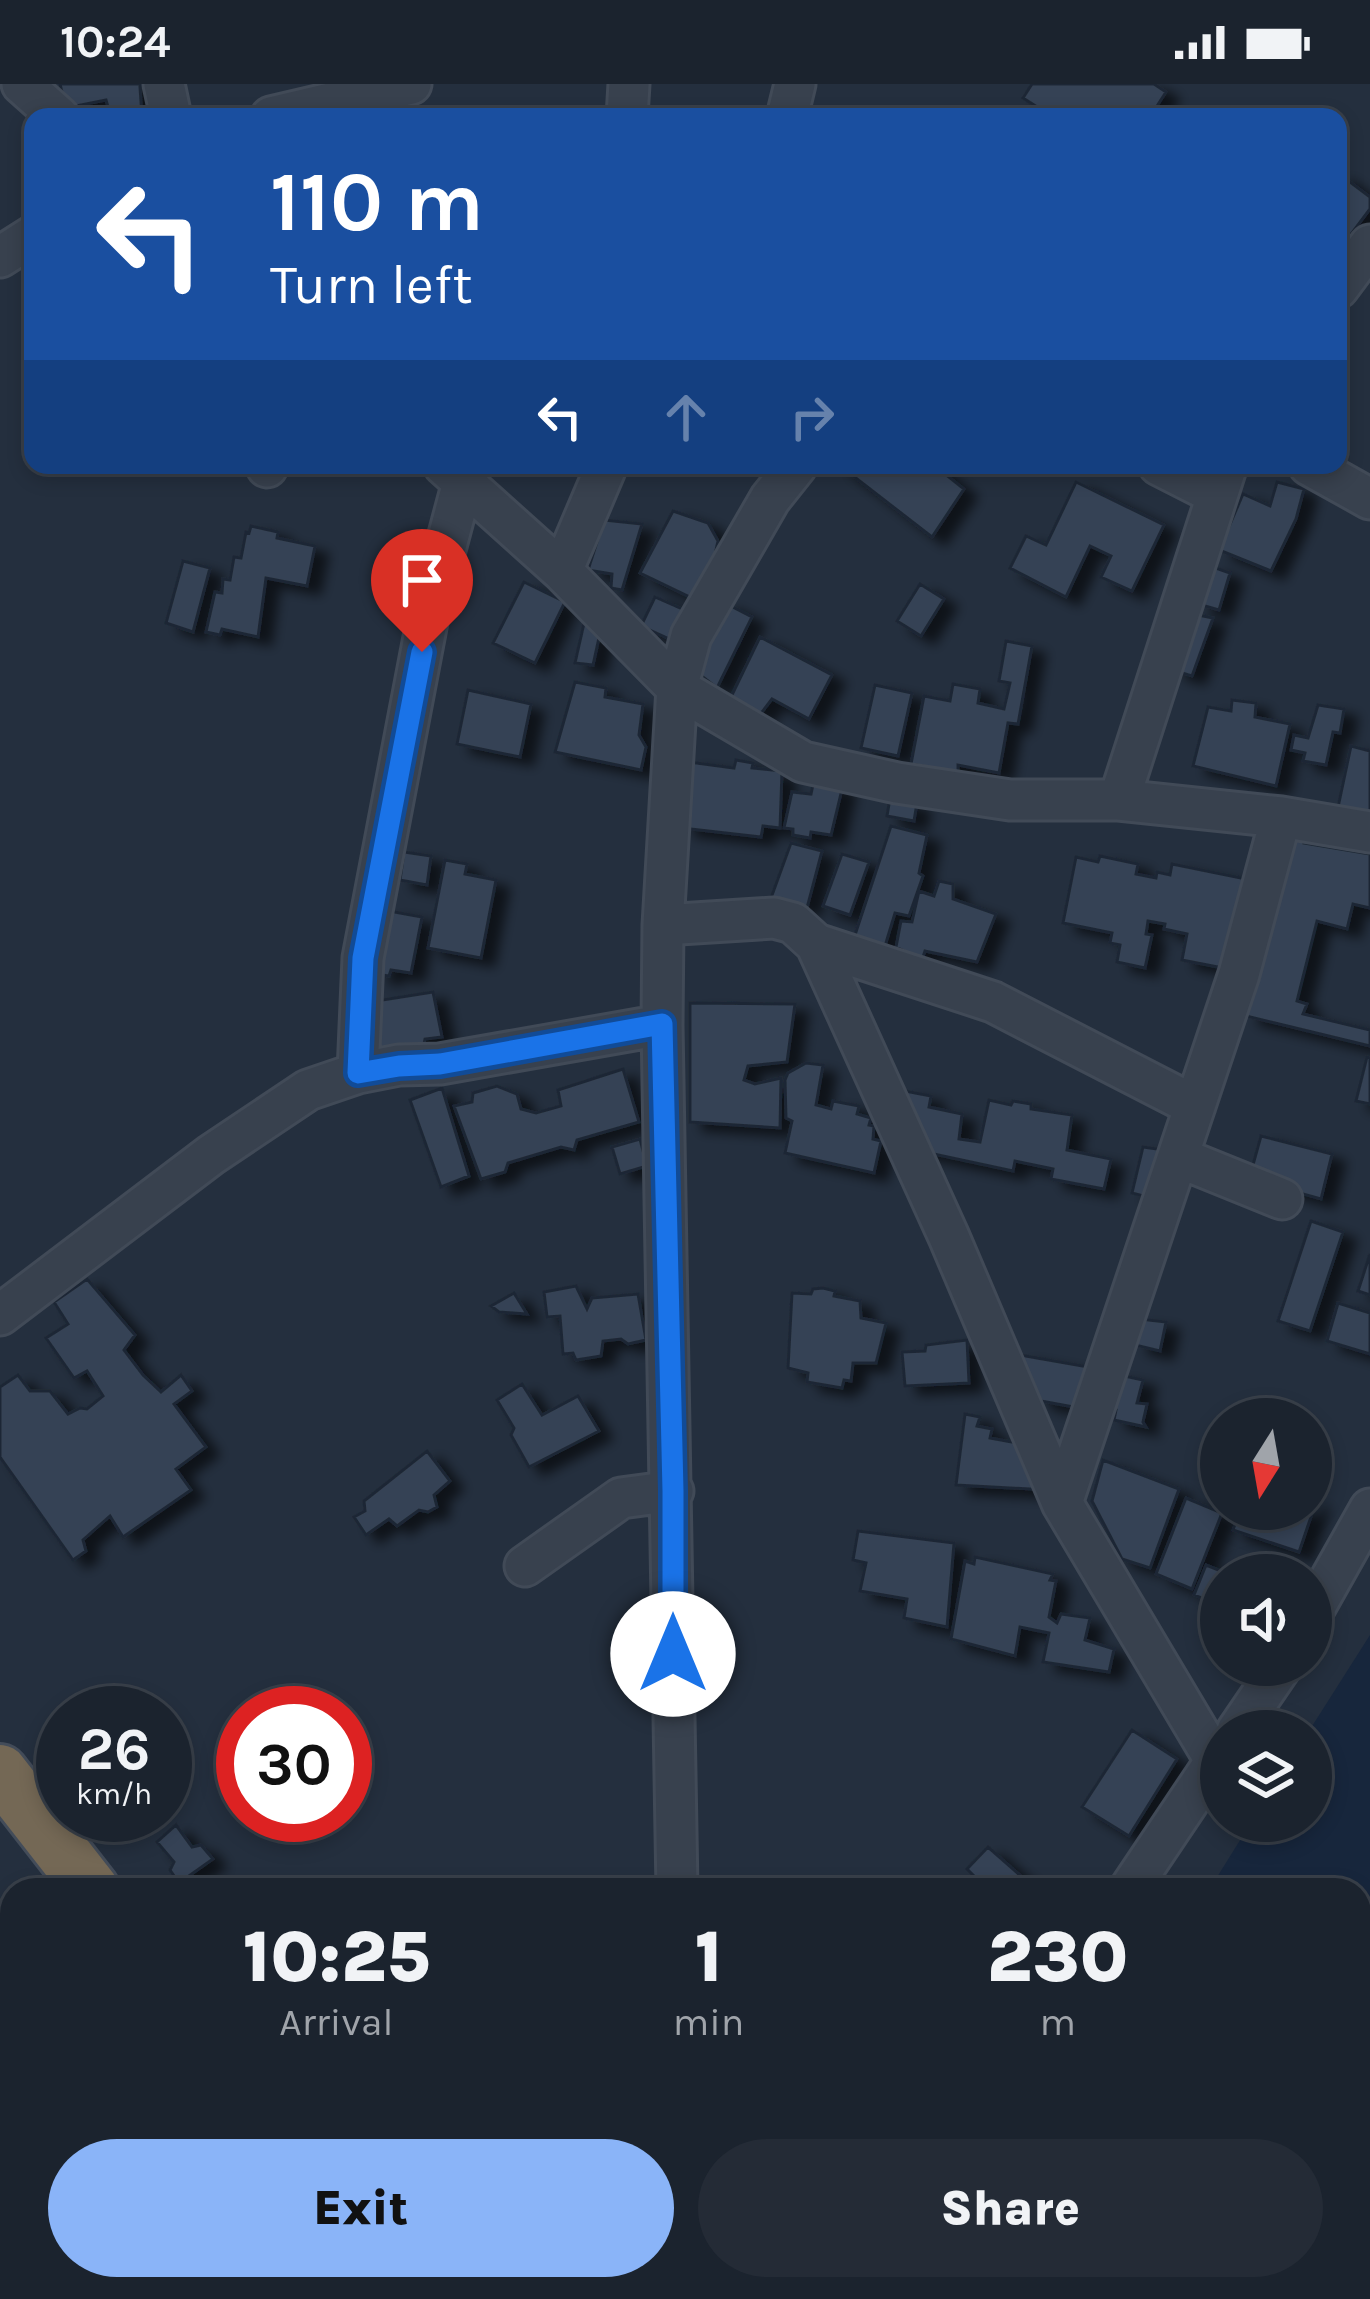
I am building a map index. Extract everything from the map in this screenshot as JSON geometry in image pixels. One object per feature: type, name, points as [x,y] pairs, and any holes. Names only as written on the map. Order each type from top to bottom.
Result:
[{"type":"highway","points":[[0,1772],[83,1878]]},
{"type":"street","points":[[22,84],[49,108]]},
{"type":"street","points":[[309,108],[411,84]]},
{"type":"street","points":[[1347,276],[1370,245]]},
{"type":"street","points":[[454,474],[562,571],[677,688],[803,762],[897,783],[1010,800],[1119,800],[1282,817],[1370,832]]},
{"type":"street","points":[[358,1073],[363,958],[454,474]]},
{"type":"street","points":[[562,571],[603,474]]},
{"type":"street","points":[[677,1878],[662,1024],[677,688],[691,636],[770,499],[790,474]]},
{"type":"street","points":[[1325,474],[1370,499]]},
{"type":"street","points":[[1119,800],[1221,479]]},
{"type":"street","points":[[1062,1503],[1239,974],[1282,817]]},
{"type":"street","points":[[663,925],[774,918],[794,923],[816,944],[1062,1503],[1200,1712]]},
{"type":"street","points":[[816,944],[994,1002],[1195,1106]]},
{"type":"street","points":[[0,1315],[308,1090],[358,1073],[440,1064],[662,1024]]},
{"type":"street","points":[[1178,1157],[1282,1199]]},
{"type":"street","points":[[525,1567],[621,1498],[673,1491]]},
{"type":"street","points":[[1332,1577],[1370,1509]]},
{"type":"street","points":[[1137,1878],[1200,1784]]},
{"type":"water","points":[[1370,1635],[1370,1878],[1216,1878],[1239,1842],[1332,1842],[1332,1710],[1322,1710]]},
{"type":"building","points":[[60,84],[150,84],[140,87],[141,108],[108,108],[106,100],[66,108]]},
{"type":"building","points":[[1032,84],[1154,84],[1166,92],[1156,108],[1039,108],[1023,98]]},
{"type":"building","points":[[1347,180],[1370,197],[1370,209],[1349,237]]},
{"type":"building","points":[[851,474],[945,474],[964,489],[932,537]]},
{"type":"building","points":[[1076,482],[1164,525],[1132,591],[1101,577],[1111,556],[1090,546],[1066,597],[1010,568],[1026,536],[1046,545]]},
{"type":"building","points":[[1277,482],[1304,489],[1296,519],[1271,571],[1219,550],[1243,494],[1270,506]]},
{"type":"building","points":[[673,511],[708,523],[718,541],[713,563],[694,599],[640,573]]},
{"type":"building","points":[[604,520],[642,524],[622,590],[611,588],[612,574],[588,570]]},
{"type":"building","points":[[251,526],[278,532],[277,538],[315,546],[307,586],[266,578],[258,637],[222,629],[220,635],[206,632],[215,592],[222,593],[223,579],[230,580],[234,557],[241,558]]},
{"type":"building","points":[[183,561],[210,568],[193,632],[166,623]]},
{"type":"building","points":[[1210,566],[1230,573],[1219,610],[1198,604]]},
{"type":"building","points":[[524,582],[565,602],[535,663],[493,643]]},
{"type":"building","points":[[920,584],[944,599],[921,636],[897,621]]},
{"type":"building","points":[[655,597],[689,612],[676,642],[641,626]]},
{"type":"building","points":[[723,602],[752,617],[717,688],[690,667]]},
{"type":"building","points":[[1193,614],[1213,618],[1192,676],[1172,670]]},
{"type":"building","points":[[585,619],[602,624],[593,665],[575,663]]},
{"type":"building","points":[[760,637],[832,675],[809,719],[772,699],[759,716],[730,699]]},
{"type":"building","points":[[1006,641],[1032,646],[1018,724],[1008,723],[999,773],[958,765],[958,773],[911,764],[924,696],[950,701],[953,684],[980,689],[978,703],[1004,709],[1010,683],[999,681]]},
{"type":"building","points":[[575,682],[606,688],[605,697],[643,704],[639,735],[646,747],[641,770],[555,752]]},
{"type":"building","points":[[875,685],[912,693],[898,756],[861,748]]},
{"type":"building","points":[[468,690],[531,704],[520,757],[457,744]]},
{"type":"building","points":[[1232,700],[1256,703],[1255,717],[1290,724],[1276,786],[1193,766],[1208,707],[1231,711]]},
{"type":"building","points":[[1318,705],[1344,709],[1326,765],[1303,761],[1305,753],[1291,750],[1294,735],[1308,738]]},
{"type":"building","points":[[1351,746],[1370,751],[1370,818],[1337,812]]},
{"type":"building","points":[[736,760],[753,763],[752,768],[782,771],[780,828],[763,826],[761,837],[682,828],[689,762],[734,768]]},
{"type":"building","points":[[814,780],[843,785],[831,835],[793,835],[793,829],[784,828],[792,792],[811,794]]},
{"type":"building","points":[[890,798],[917,803],[914,821],[887,816]]},
{"type":"building","points":[[891,826],[927,835],[919,873],[923,876],[909,916],[895,913],[882,956],[853,941]]},
{"type":"building","points":[[1291,834],[1305,838],[1304,843],[1370,854],[1370,908],[1353,904],[1347,929],[1317,921],[1297,1001],[1307,1004],[1303,1014],[1370,1030],[1370,1046],[1246,1016]]},
{"type":"building","points":[[791,843],[822,851],[807,908],[771,898]]},
{"type":"building","points":[[404,852],[431,856],[427,885],[400,880]]},
{"type":"building","points":[[842,854],[869,862],[850,915],[823,906]]},
{"type":"building","points":[[1100,856],[1138,864],[1136,874],[1156,878],[1157,872],[1170,875],[1172,864],[1246,879],[1228,969],[1182,960],[1187,934],[1164,929],[1165,924],[1148,921],[1146,934],[1152,935],[1145,968],[1117,962],[1120,945],[1110,943],[1112,933],[1063,923],[1076,857],[1098,862]]},
{"type":"building","points":[[445,860],[467,864],[465,874],[496,880],[481,958],[428,948]]},
{"type":"building","points":[[939,881],[953,884],[953,899],[996,914],[977,962],[925,951],[922,960],[896,947],[901,921],[912,922],[919,891],[934,896]]},
{"type":"building","points":[[389,911],[422,917],[411,973],[376,974]]},
{"type":"building","points":[[433,992],[442,1037],[425,1039],[423,1048],[380,1054],[376,1001]]},
{"type":"building","points":[[690,1003],[795,1004],[787,1062],[748,1066],[744,1080],[755,1084],[781,1078],[780,1128],[690,1122]]},
{"type":"building","points":[[1370,1058],[1370,1104],[1356,1101]]},
{"type":"building","points":[[806,1063],[823,1065],[816,1105],[831,1109],[833,1101],[859,1106],[857,1114],[871,1118],[873,1139],[881,1141],[874,1173],[785,1153],[792,1121],[786,1118],[785,1080]]},
{"type":"building","points":[[623,1069],[639,1122],[577,1140],[574,1150],[561,1147],[508,1163],[505,1172],[481,1179],[454,1106],[472,1102],[473,1093],[497,1086],[517,1094],[521,1109],[536,1113],[561,1106],[558,1090]]},
{"type":"building","points":[[442,1088],[469,1176],[441,1187],[410,1100]]},
{"type":"building","points":[[905,1091],[931,1096],[929,1107],[962,1114],[959,1139],[980,1142],[989,1100],[1072,1115],[1067,1150],[1111,1159],[1104,1189],[1051,1179],[1053,1169],[1015,1161],[1013,1171],[915,1150],[901,1106]]},
{"type":"building","points":[[1261,1136],[1332,1154],[1321,1199],[1249,1179]]},
{"type":"building","points":[[640,1139],[647,1166],[620,1174],[612,1147]]},
{"type":"building","points":[[1143,1147],[1164,1150],[1147,1197],[1132,1193]]},
{"type":"building","points":[[1311,1221],[1343,1232],[1310,1331],[1278,1321]]},
{"type":"building","points":[[1370,1254],[1370,1295],[1358,1291]]},
{"type":"building","points":[[87,1279],[135,1335],[124,1350],[143,1375],[161,1392],[181,1375],[192,1391],[174,1404],[206,1447],[176,1469],[191,1490],[123,1537],[110,1516],[83,1540],[86,1551],[73,1560],[0,1457],[0,1387],[18,1375],[30,1391],[50,1391],[68,1414],[87,1409],[103,1396],[87,1371],[74,1378],[46,1338],[68,1324],[54,1302]]},
{"type":"building","points":[[576,1286],[587,1309],[592,1298],[638,1294],[646,1340],[603,1341],[601,1356],[576,1360],[573,1353],[563,1354],[560,1316],[547,1317],[544,1292]]},
{"type":"building","points":[[823,1288],[835,1291],[834,1296],[860,1301],[861,1318],[886,1323],[876,1363],[853,1363],[851,1381],[844,1380],[842,1388],[807,1382],[808,1373],[788,1368],[792,1293],[811,1294]]},
{"type":"building","points":[[514,1293],[527,1314],[499,1312],[491,1306]]},
{"type":"building","points":[[1338,1303],[1370,1313],[1370,1354],[1327,1341]]},
{"type":"building","points":[[1140,1319],[1166,1322],[1160,1351],[1135,1345]]},
{"type":"building","points":[[967,1340],[969,1383],[905,1386],[902,1352]]},
{"type":"building","points":[[1020,1355],[1094,1368],[1079,1408],[1041,1401]]},
{"type":"building","points":[[1115,1374],[1143,1380],[1137,1403],[1147,1404],[1146,1427],[1114,1420],[1116,1410],[1109,1409]]},
{"type":"building","points":[[522,1384],[542,1415],[578,1396],[599,1431],[529,1467],[497,1400]]},
{"type":"building","points":[[965,1414],[980,1417],[977,1426],[992,1429],[990,1438],[1033,1446],[1049,1490],[956,1485]]},
{"type":"building","points":[[427,1451],[450,1481],[434,1495],[437,1507],[419,1510],[397,1526],[389,1519],[366,1535],[354,1517],[365,1511],[364,1501]]},
{"type":"building","points":[[1103,1460],[1179,1489],[1150,1568],[1122,1559],[1092,1501]]},
{"type":"building","points":[[1186,1498],[1200,1504],[1200,1530],[1215,1530],[1206,1554],[1200,1554],[1192,1589],[1156,1574]]},
{"type":"building","points":[[1233,1530],[1306,1530],[1299,1552]]},
{"type":"building","points":[[858,1531],[954,1543],[947,1627],[904,1618],[907,1599],[860,1591],[866,1563],[853,1560]]},
{"type":"building","points":[[975,1557],[1053,1574],[1050,1580],[1056,1581],[1049,1617],[1057,1623],[1061,1614],[1090,1618],[1085,1640],[1114,1649],[1109,1672],[1043,1662],[1049,1633],[1020,1627],[1015,1656],[951,1639],[965,1561],[974,1564]]},
{"type":"building","points":[[1132,1730],[1177,1759],[1129,1836],[1082,1807]]},
{"type":"building","points":[[157,1842],[201,1845],[213,1859],[186,1878],[176,1878],[170,1870],[174,1862]]},
{"type":"building","points":[[988,1847],[1023,1878],[976,1878],[967,1869]]},
{"type":"route","points":[[422,652],[363,958],[358,1073],[440,1064],[662,1024],[673,1654]]}]
